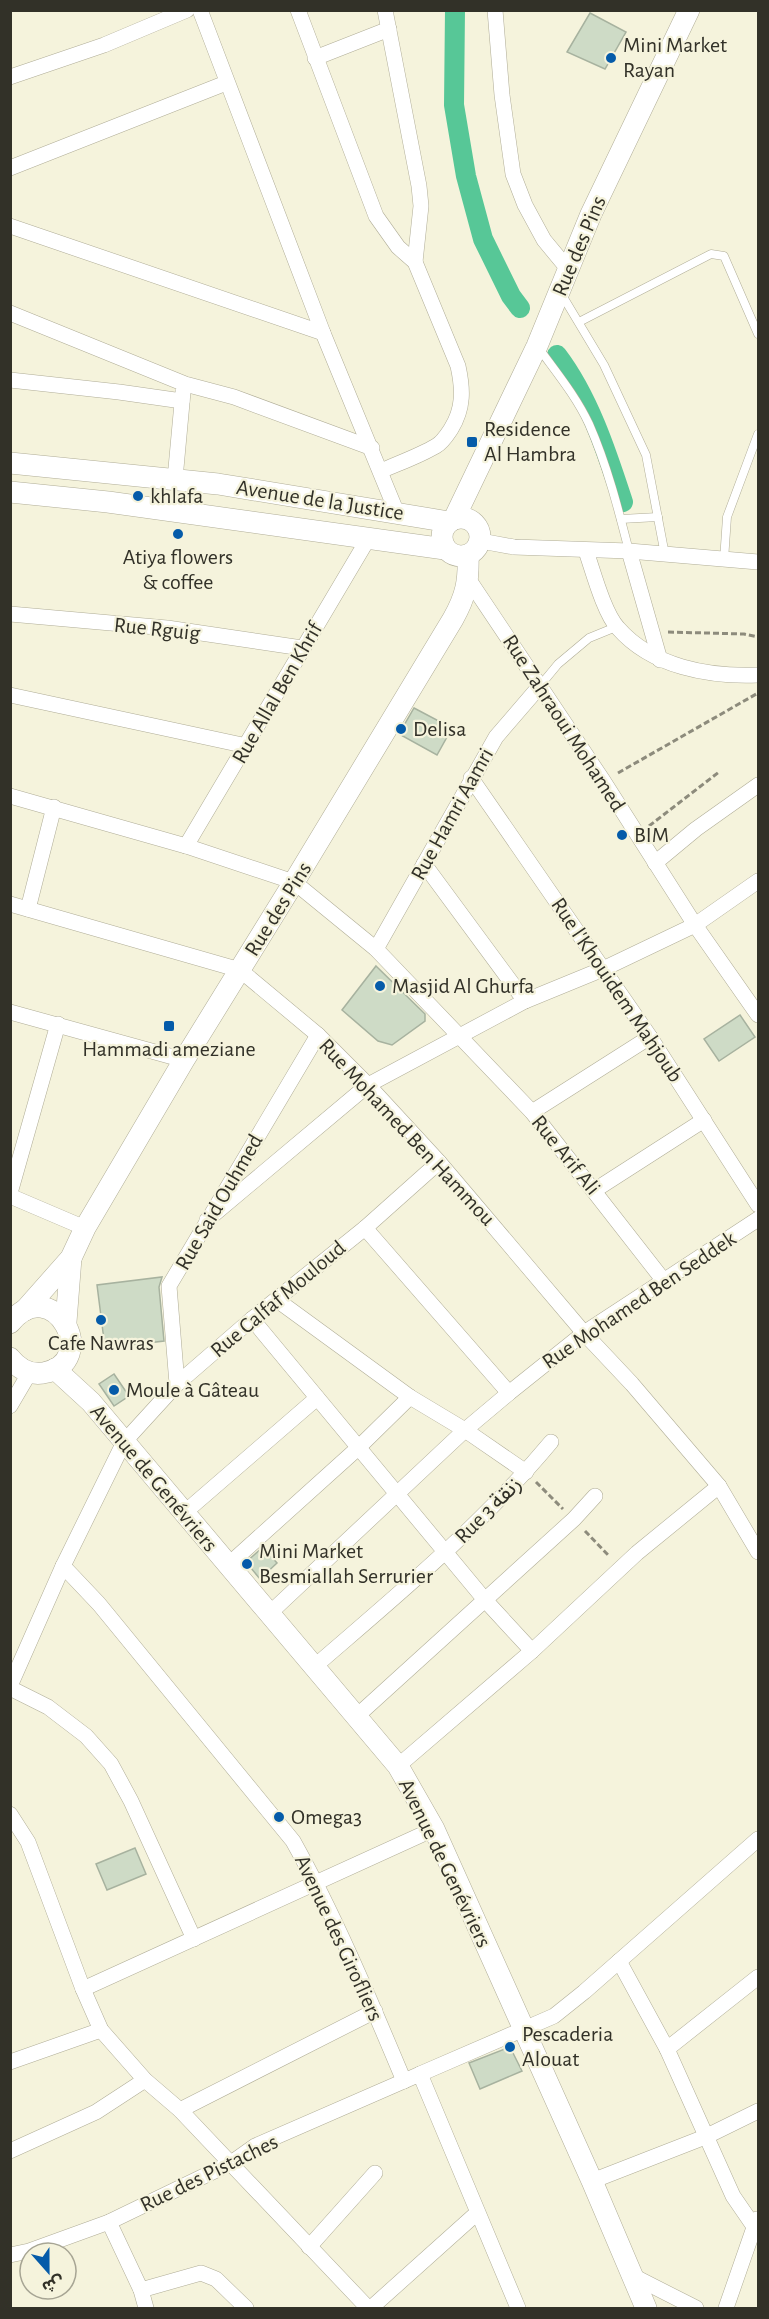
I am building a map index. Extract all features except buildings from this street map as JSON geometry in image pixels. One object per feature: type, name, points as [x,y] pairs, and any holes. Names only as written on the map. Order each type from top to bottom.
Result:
[{"type":"street","points":[[10,77],[104,45],[187,10]]},
{"type":"street","points":[[200,10],[323,333],[397,513]]},
{"type":"street","points":[[297,10],[376,216],[398,247],[415,262],[458,366],[462,384],[462,405],[457,420],[445,438],[438,445],[381,471]]},
{"type":"street","points":[[385,10],[419,186],[421,206],[415,262]]},
{"type":"street","points":[[495,10],[502,95],[513,174],[525,205],[544,240],[568,269]]},
{"type":"street","name":"Rue des Pins","points":[[16,1316],[71,1258],[86,1228],[184,1060],[458,611],[469,580],[465,532],[471,483],[537,346],[591,214],[689,10]]},
{"type":"street","points":[[315,58],[389,29]]},
{"type":"street","points":[[10,168],[226,83]]},
{"type":"street","points":[[10,226],[323,333]]},
{"type":"street","points":[[10,313],[184,384],[234,397],[372,448]]},
{"type":"street","points":[[10,380],[182,401]]},
{"type":"street","points":[[175,479],[184,384]]},
{"type":"street","name":"Avenue de la Justice","points":[[10,463],[218,484],[397,513],[465,532],[455,556],[445,549],[108,502],[10,492]]},
{"type":"street","points":[[465,532],[514,547],[629,551],[759,562]]},
{"type":"street","name":"Rue Allal Ben Khrif","points":[[186,846],[368,539]]},
{"type":"street","points":[[586,551],[603,600],[616,627],[644,651],[660,660],[728,676],[759,675]]},
{"type":"street","points":[[629,551],[660,660]]},
{"type":"street","name":"Rue Zahraoui Mohamed","points":[[469,580],[604,782],[695,925],[759,1015]]},
{"type":"street","name":"Rue Rguig","points":[[10,614],[167,628],[302,648]]},
{"type":"street","name":"Rue Hamri Aamri","points":[[376,949],[496,737],[539,687]]},
{"type":"street","points":[[10,695],[247,746]]},
{"type":"street","name":"Rue l'Khouidem Mahjoub","points":[[471,778],[650,1037],[759,1205]]},
{"type":"street","points":[[655,863],[696,829],[759,785]]},
{"type":"street","points":[[10,796],[186,846],[294,882]]},
{"type":"street","points":[[28,909],[54,807]]},
{"type":"street","points":[[424,864],[525,1001]]},
{"type":"street","points":[[207,1220],[368,1085],[525,1001],[603,969],[695,925],[759,880]]},
{"type":"street","name":"Rue Arif Ali","points":[[294,882],[376,949],[532,1113],[595,1190],[664,1281]]},
{"type":"street","name":"Rue Mohamed Ben Hammou","points":[[10,903],[240,970],[318,1035],[439,1162],[584,1333],[632,1384],[719,1485],[759,1552]]},
{"type":"street","points":[[10,1012],[184,1060]]},
{"type":"street","points":[[58,1024],[10,1194],[86,1228]]},
{"type":"street","name":"Rue Said Ouhmed","points":[[177,1384],[169,1286],[318,1035]]},
{"type":"street","points":[[532,1113],[650,1037]]},
{"type":"street","points":[[595,1190],[704,1120]]},
{"type":"street","name":"Rue Calfaf Mouloud","points":[[10,1687],[63,1566],[124,1442],[177,1384],[252,1319],[365,1228],[439,1162]]},
{"type":"street","name":"Rue Mohamed Ben Seddek","points":[[270,1613],[465,1430],[508,1393],[584,1333],[759,1219]]},
{"type":"street","points":[[365,1228],[508,1393]]},
{"type":"street","name":"Rue des Pins","points":[[55,1369],[69,1353],[71,1343],[66,1322],[71,1258]]},
{"type":"street","points":[[277,1300],[410,1396],[526,1472]]},
{"type":"street","points":[[16,1316],[43,1308],[60,1315],[66,1322]]},
{"type":"street","points":[[252,1319],[485,1600],[532,1651]]},
{"type":"street","points":[[10,1358],[22,1369],[30,1372],[38,1373],[55,1369]]},
{"type":"street","name":"Avenue de Genévriers","points":[[55,1369],[91,1402],[398,1766],[434,1829],[592,2181],[646,2308]]},
{"type":"street","points":[[10,1406],[30,1372]]},
{"type":"street","points":[[227,1566],[358,1448],[410,1396]]},
{"type":"street","points":[[184,1514],[316,1398]]},
{"type":"street","name":"Rue 3 زنقة","points":[[314,1667],[446,1552],[526,1472],[551,1442]]},
{"type":"street","points":[[398,1766],[532,1651],[637,1553],[719,1485]]},
{"type":"street","points":[[357,1716],[574,1519],[596,1496]]},
{"type":"street","name":"Avenue des Girofliers","points":[[63,1566],[99,1604],[293,1841],[316,1883],[375,2011],[404,2081]]},
{"type":"street","points":[[10,1687],[48,1707],[86,1736],[111,1764],[131,1801],[194,1939]]},
{"type":"street","points":[[10,1814],[28,1842],[83,1989],[101,2030],[145,2080],[180,2110],[369,2308],[477,2213]]},
{"type":"street","points":[[83,1989],[434,1829]]},
{"type":"street","points":[[404,2081],[554,2016],[759,1839]]},
{"type":"street","points":[[619,1961],[667,2049],[733,2196],[757,2222],[726,2308]]},
{"type":"street","points":[[667,2049],[759,1977]]},
{"type":"street","points":[[180,2110],[375,2011]]},
{"type":"street","points":[[10,2062],[101,2030]]},
{"type":"street","points":[[420,2074],[518,2308]]},
{"type":"street","points":[[10,2151],[96,2112],[145,2080]]},
{"type":"street","name":"Rue des Pistaches","points":[[10,2255],[29,2251],[109,2222],[231,2163],[255,2146],[404,2081]]},
{"type":"street","points":[[592,2181],[705,2137],[759,2111]]},
{"type":"street","points":[[309,2247],[375,2173]]},
{"type":"street","points":[[109,2222],[141,2290],[146,2308]]},
{"type":"street","points":[[141,2290],[201,2272],[216,2279],[246,2308]]},
{"type":"street","points":[[631,2275],[696,2308]]},
{"type":"lane","points":[[579,322],[711,254],[724,256],[759,334]]},
{"type":"lane","points":[[559,290],[604,365],[646,455],[665,555]]},
{"type":"lane","points":[[537,346],[588,422],[612,488],[629,551]]},
{"type":"lane","points":[[724,560],[727,517],[759,434]]},
{"type":"lane","points":[[621,519],[658,517]]},
{"type":"lane","points":[[539,687],[558,664],[589,638],[616,627]]},
{"type":"path","points":[[651,632],[744,634],[759,637]]},
{"type":"path","points":[[628,767],[759,693]]},
{"type":"path","points":[[663,815],[718,772]]},
{"type":"waterway","points":[[455,10],[454,105],[466,176],[483,239],[511,296],[520,308]]},
{"type":"waterway","points":[[557,355],[588,407],[604,445],[623,502]]},
{"type":"place","name":"Mini Market Rayan","points":[[611,58]]},
{"type":"place","name":"Residence Al Hambra","points":[[472,442]]},
{"type":"place","name":"khlafa","points":[[138,496]]},
{"type":"place","name":"Atiya flowers & coffee","points":[[178,534]]},
{"type":"place","name":"Delisa","points":[[401,729]]},
{"type":"place","name":"BIM","points":[[622,835]]},
{"type":"place","name":"Masjid Al Ghurfa","points":[[380,986]]},
{"type":"place","name":"Hammadi ameziane","points":[[169,1026]]},
{"type":"place","name":"Cafe Nawras","points":[[101,1320]]},
{"type":"place","name":"Moule à Gâteau","points":[[114,1390]]},
{"type":"place","name":"Mini Market Besmiallah Serrurier","points":[[247,1564]]},
{"type":"place","name":"Omega3","points":[[279,1817]]},
{"type":"place","name":"Pescaderia Alouat","points":[[510,2047]]}]
